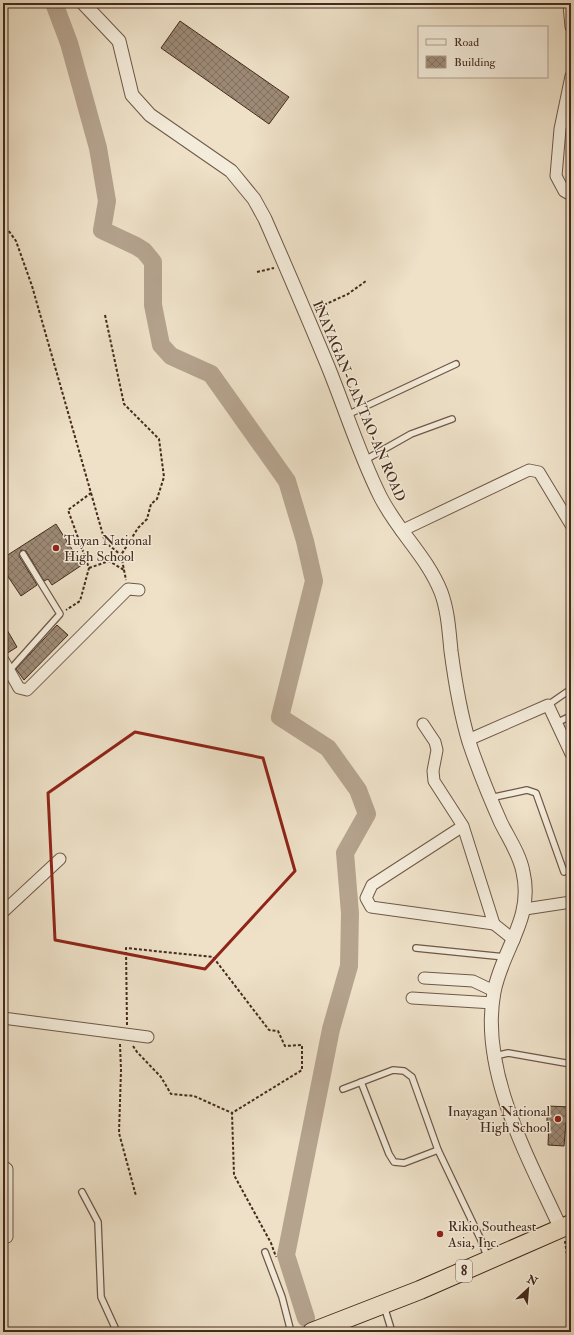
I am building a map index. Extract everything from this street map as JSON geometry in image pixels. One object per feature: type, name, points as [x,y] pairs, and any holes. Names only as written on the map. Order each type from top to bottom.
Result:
[{"type":"highway","name":"8","points":[[312,1332],[420,1290],[568,1226]]},
{"type":"street","name":"INAYAGAN-CANTAO-AN ROAD","points":[[83,3],[118,41],[132,95],[150,115],[231,171],[241,181],[254,200],[265,219],[285,265],[379,495],[401,531],[432,570],[442,595],[447,610],[457,691],[468,740],[490,798],[523,870],[526,889],[525,909],[514,940],[505,957],[493,997],[491,1034],[494,1056],[510,1116],[568,1226]]},
{"type":"street","points":[[569,5],[571,27]]},
{"type":"street","points":[[571,76],[560,129],[556,176],[564,191],[571,195]]},
{"type":"street","points":[[401,531],[529,470],[539,472],[571,525]]},
{"type":"street","points":[[3,660],[8,677],[19,688],[27,690],[134,590]]},
{"type":"street","points":[[468,740],[548,705],[568,739],[571,754]]},
{"type":"street","points":[[423,724],[435,742],[437,750],[433,771],[434,781],[463,826],[494,924]]},
{"type":"street","points":[[463,826],[372,885],[366,898],[371,907],[494,924],[514,940]]},
{"type":"street","points":[[3,912],[60,859]]},
{"type":"street","points":[[525,909],[571,902]]},
{"type":"street","points":[[424,978],[473,981],[493,997]]},
{"type":"street","points":[[412,998],[493,997]]},
{"type":"street","points":[[3,1018],[148,1037]]},
{"type":"street","points":[[3,1166],[7,1169],[7,1236]]},
{"type":"lane","points":[[347,415],[456,364]]},
{"type":"lane","points":[[365,460],[411,434],[452,419]]},
{"type":"lane","points":[[8,677],[60,614],[23,554]]},
{"type":"lane","points":[[548,705],[571,689]]},
{"type":"lane","points":[[558,722],[571,716]]},
{"type":"lane","points":[[490,798],[527,790],[536,793],[564,872]]},
{"type":"lane","points":[[416,948],[505,957]]},
{"type":"lane","points":[[494,1056],[508,1053],[571,1064]]},
{"type":"lane","points":[[343,1089],[393,1070],[404,1071],[412,1077],[438,1150],[481,1240],[488,1261]]},
{"type":"lane","points":[[361,1082],[389,1154],[394,1162],[404,1163],[438,1150]]},
{"type":"lane","points":[[82,1192],[98,1222],[101,1296],[117,1332]]},
{"type":"lane","points":[[265,1252],[282,1297],[291,1332]]},
{"type":"lane","points":[[383,1304],[392,1332]]},
{"type":"path","points":[[3,223],[16,241],[32,286],[105,542],[121,555],[124,570],[134,590]]},
{"type":"path","points":[[257,272],[285,265]]},
{"type":"path","points":[[305,314],[348,294],[366,281]]},
{"type":"path","points":[[105,315],[124,404],[159,439],[164,477],[156,499],[150,504],[146,519],[138,528],[121,555]]},
{"type":"path","points":[[60,614],[80,601],[90,568],[68,510],[91,494]]},
{"type":"path","points":[[90,568],[109,561],[124,570]]},
{"type":"path","points":[[136,1196],[119,1133],[126,948],[213,957],[269,1030],[278,1031],[286,1046],[302,1045],[302,1070],[232,1113]]},
{"type":"path","points":[[123,1034],[136,1052],[161,1077],[170,1094],[194,1096],[232,1113]]},
{"type":"path","points":[[232,1113],[234,1175],[271,1243],[278,1264]]},
{"type":"path","points":[[568,1226],[571,1262]]},
{"type":"highlighted area","points":[[135,732],[263,758],[295,871],[205,969],[55,940],[48,793]]},
{"type":"building","points":[[180,21],[289,97],[269,124],[161,48]]},
{"type":"building","points":[[56,524],[82,565],[52,585],[48,579],[44,581],[26,551],[21,550],[19,556],[37,585],[21,596],[3,569],[3,558]]},
{"type":"building","points":[[3,623],[17,647],[6,654],[3,653]]},
{"type":"building","points":[[57,625],[68,635],[24,680],[16,669]]},
{"type":"building","points":[[547,1106],[571,1107],[571,1122],[566,1122],[564,1146],[548,1145],[549,1121],[547,1121]]},
{"type":"waterway","points":[[54,3],[69,43],[98,148],[107,201],[102,230],[144,251],[153,262],[153,305],[161,345],[171,356],[211,374],[287,481],[305,541],[314,581],[280,717],[328,748],[358,790],[367,814],[345,853],[350,913],[349,966],[331,1029],[286,1255],[306,1318]]},
{"type":"place","name":"Tuyan National High School","points":[[56,548]]},
{"type":"place","name":"Inayagan National High School","points":[[558,1119]]},
{"type":"place","name":"Rikio Southeast Asia, Inc.","points":[[440,1234]]}]
